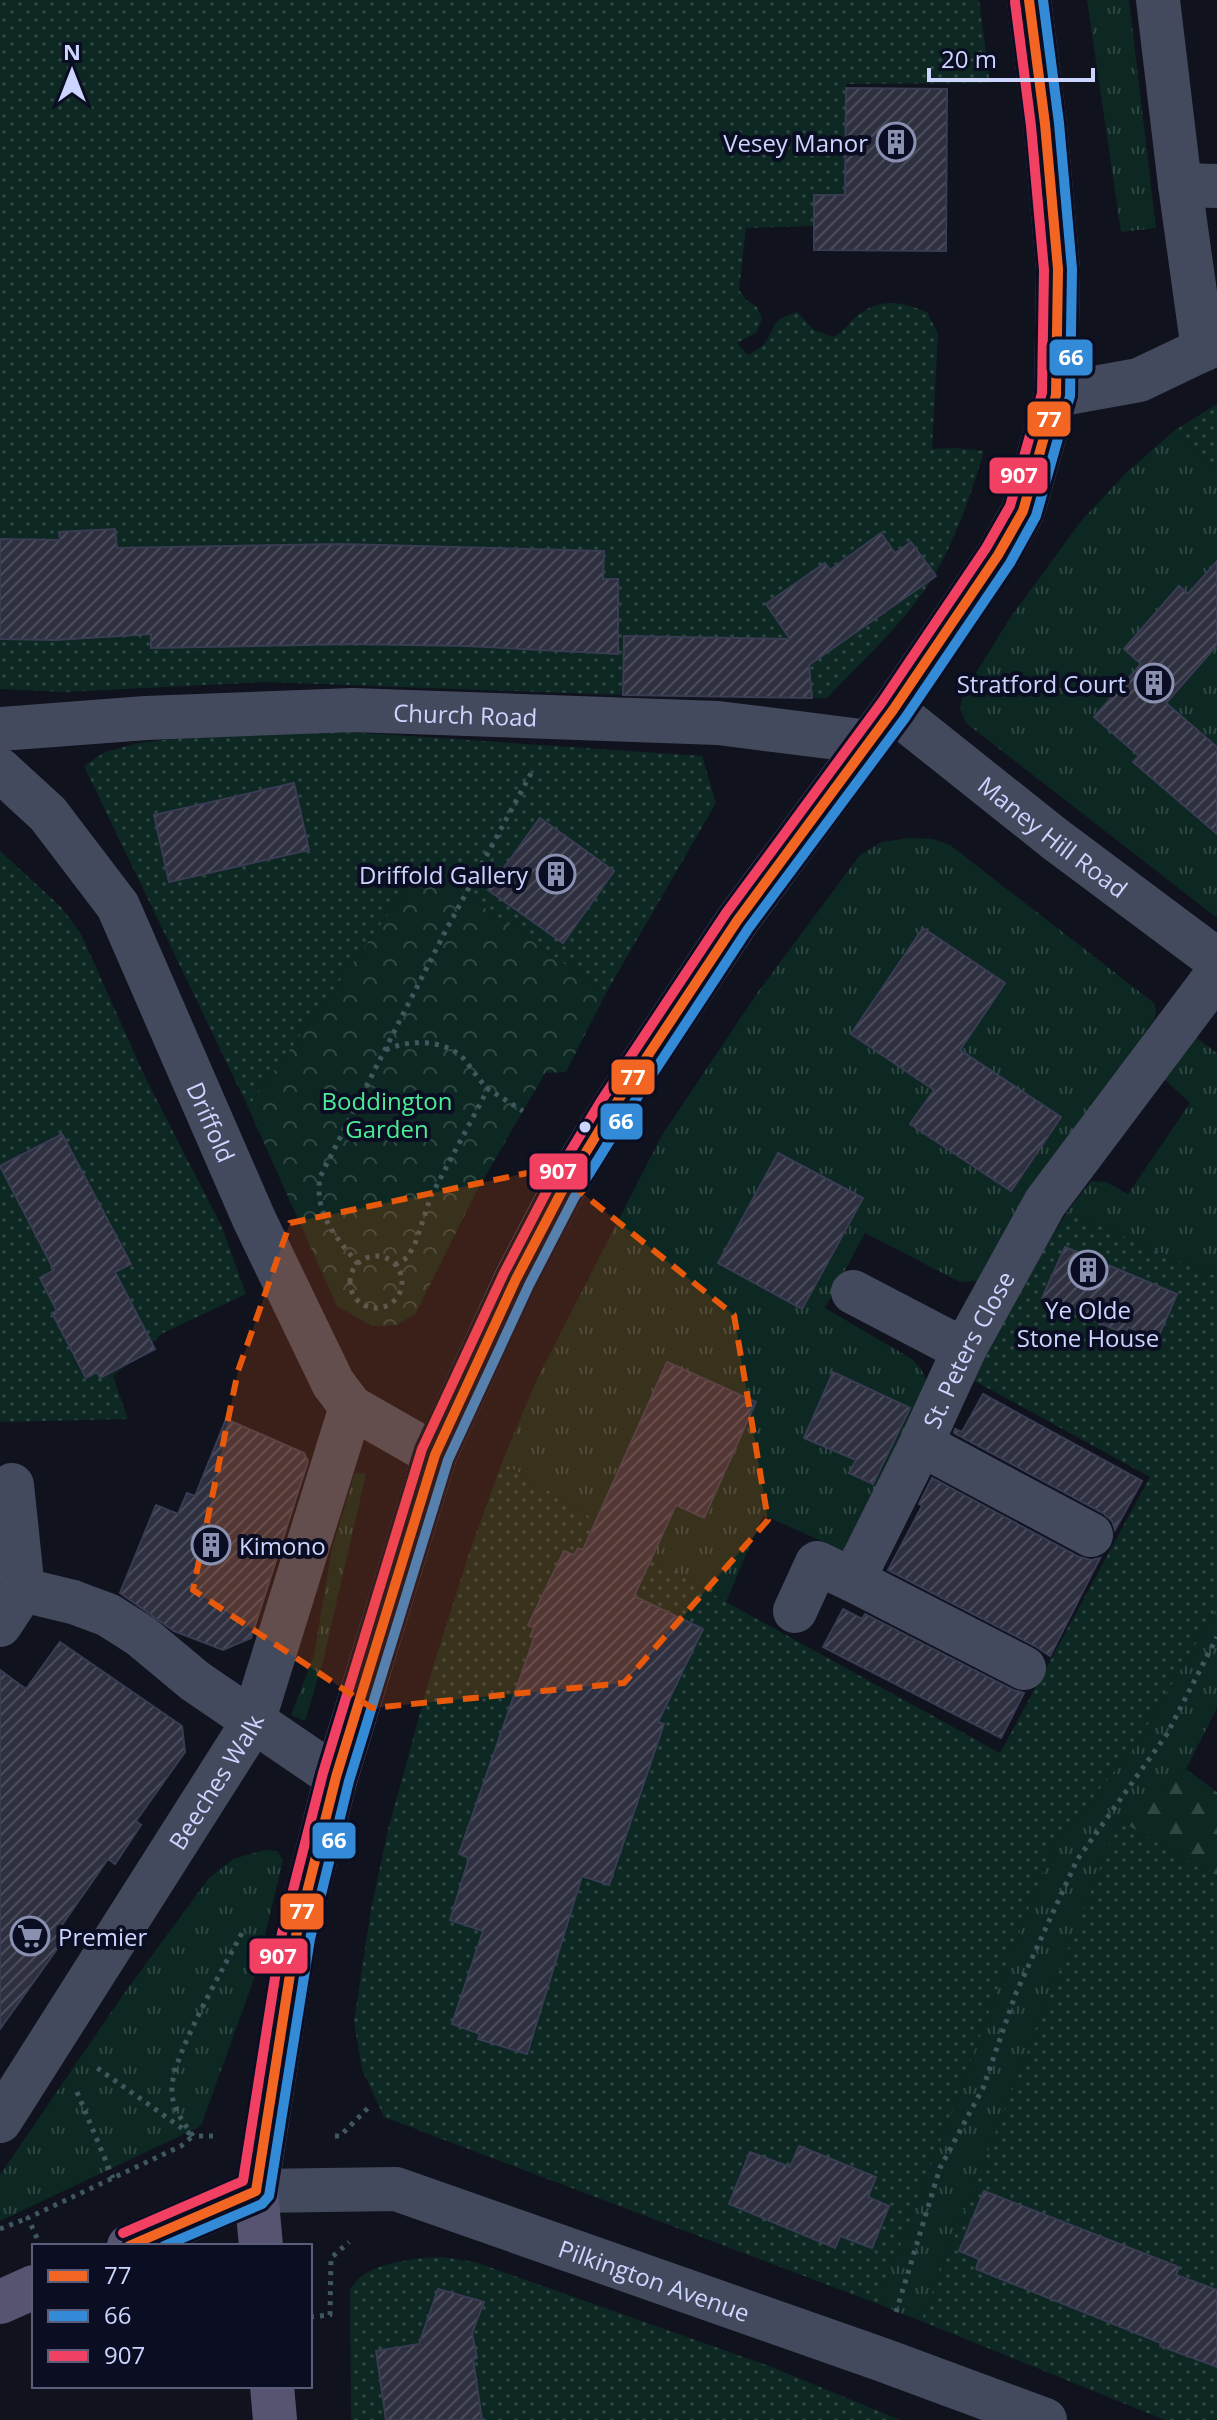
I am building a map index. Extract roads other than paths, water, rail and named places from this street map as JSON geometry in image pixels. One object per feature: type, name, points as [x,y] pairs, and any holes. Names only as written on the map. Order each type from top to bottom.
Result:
[{"type":"main road","points":[[261,2244],[256,2191],[296,1936],[336,1777],[435,1455],[516,1279],[562,1191],[613,1108],[737,921],[881,726],[998,555],[1023,511],[1056,395],[1058,269],[1045,124],[1029,0]]},
{"type":"main road","points":[[134,2244],[256,2191]]},
{"type":"main road","points":[[0,2302],[32,2288]]},
{"type":"main road","points":[[272,2388],[275,2420]]},
{"type":"street","points":[[1056,395],[1139,380],[1210,347],[1198,185],[1158,0]]},
{"type":"street","name":"Church Road","points":[[0,729],[353,710],[881,726]]},
{"type":"street","name":"Maney Hill Road","points":[[881,726],[1055,839],[1217,960]]},
{"type":"street","name":"Driffold","points":[[0,770],[48,814],[118,906],[254,1219],[333,1383],[351,1407],[435,1455]]},
{"type":"street","name":"St. Peters Close","points":[[853,1580],[964,1350],[1045,1203],[1217,974]]},
{"type":"street","points":[[853,1292],[964,1350]]},
{"type":"street","name":"Beeches Walk","points":[[0,2121],[253,1722],[351,1407]]},
{"type":"street","points":[[921,1444],[1091,1535]]},
{"type":"street","points":[[12,1485],[12,1608],[73,1602],[108,1615],[141,1636],[195,1681],[336,1777]]},
{"type":"street","points":[[795,1611],[817,1563],[1024,1668]]},
{"type":"street","name":"Pilkington Avenue","points":[[256,2191],[396,2189],[1045,2420]]},
{"type":"place","name":"Vesey Manor","points":[[896,142]]},
{"type":"place","name":"Stratford Court","points":[[1154,683]]},
{"type":"place","name":"Driffold Gallery","points":[[556,874]]},
{"type":"place","name":"Ye Olde Stone House","points":[[1088,1270]]},
{"type":"place","name":"Kimono","points":[[211,1545]]},
{"type":"place","name":"Premier","points":[[30,1936]]},
{"type":"park label","name":"Boddington Garden","points":[[387,1114]]}]
